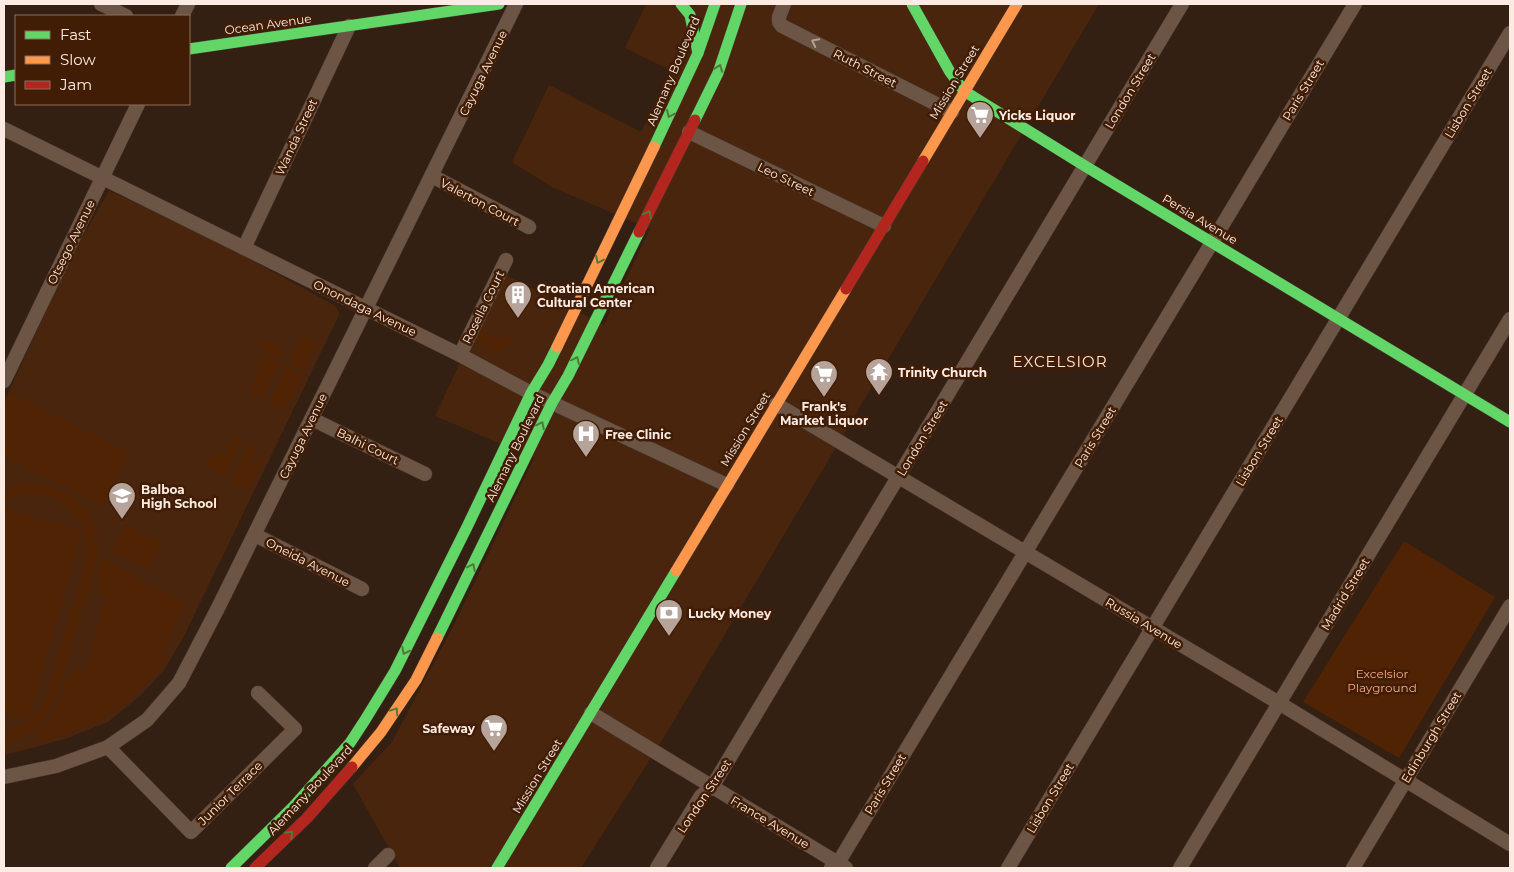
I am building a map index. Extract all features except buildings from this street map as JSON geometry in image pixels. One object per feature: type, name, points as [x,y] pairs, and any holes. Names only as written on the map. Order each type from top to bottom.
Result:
[{"type":"main road","name":"Ocean Avenue","points":[[190,49],[499,4]]},
{"type":"main road","points":[[681,4],[690,15],[698,53]]},
{"type":"main road","name":"Alemany Boulevard","points":[[231,868],[294,806],[350,743],[395,671],[662,132],[698,53],[715,4]]},
{"type":"main road","name":"Alemany Boulevard","points":[[255,868],[307,818],[346,774],[381,732],[416,680],[552,403],[568,376],[718,73],[741,4]]},
{"type":"main road","name":"Persia Avenue","points":[[912,4],[950,72],[964,91],[1510,422]]},
{"type":"main road","name":"Mission Street","points":[[498,868],[1017,4]]},
{"type":"street","points":[[101,4],[124,15]]},
{"type":"street","name":"Cayuga Avenue","points":[[4,777],[56,766],[108,748],[147,720],[179,683],[218,608],[516,4]]},
{"type":"street","name":"Ruth Street","points":[[784,4],[778,17],[778,22],[782,26],[952,112]]},
{"type":"street","name":"London Street","points":[[657,868],[701,796],[712,787],[1182,4]]},
{"type":"street","name":"Paris Street","points":[[838,867],[1355,4]]},
{"type":"street","name":"Wanda Street","points":[[244,248],[349,26]]},
{"type":"street","name":"Lisbon Street","points":[[1008,868],[1510,33]]},
{"type":"street","name":"Otsego Avenue","points":[[4,381],[138,105]]},
{"type":"street","name":"Onondaga Avenue","points":[[4,129],[460,355],[552,403],[727,486]]},
{"type":"street","name":"Leo Street","points":[[688,132],[884,226]]},
{"type":"street","name":"Valerton Court","points":[[432,176],[529,227]]},
{"type":"street","name":"Rosella Court","points":[[460,355],[506,260]]},
{"type":"street","name":"Madrid Street","points":[[1180,868],[1510,319]]},
{"type":"street","name":"Russia Avenue","points":[[776,404],[1279,703],[1510,844]]},
{"type":"street","name":"Balhi Court","points":[[312,418],[425,474]]},
{"type":"street","name":"Oneida Avenue","points":[[254,535],[362,589]]},
{"type":"street","name":"Edinburgh Street","points":[[1353,868],[1510,606]]},
{"type":"street","name":"Junior Terrace","points":[[108,748],[192,832],[295,729],[258,692]]},
{"type":"street","name":"France Avenue","points":[[591,713],[838,867]]},
{"type":"street","points":[[375,868],[388,855]]},
{"type":"shaded area","points":[[646,4],[1099,4],[661,742],[581,868],[400,868],[353,784],[392,742],[456,621],[534,458],[435,416],[502,273],[604,325],[650,229],[552,187],[512,162],[549,85],[641,132],[672,71],[625,48]]},
{"type":"shaded area","name":"Balboa High School","points":[[109,191],[151,209],[231,249],[334,305],[339,315],[183,638],[164,670],[141,695],[108,722],[65,739],[4,755],[4,402],[70,259]]},
{"type":"green space","points":[[481,330],[500,340],[503,334],[512,338],[498,352],[475,341]]},
{"type":"green space","points":[[302,335],[317,343],[303,371],[290,365]]},
{"type":"green space","points":[[264,339],[285,349],[280,360],[263,350],[264,348],[260,346]]},
{"type":"green space","points":[[261,356],[280,363],[263,397],[255,393],[253,396],[250,395],[249,391],[260,368],[256,366]]},
{"type":"green space","points":[[287,367],[303,375],[285,409],[282,407],[280,411],[277,410],[279,406],[270,401]]},
{"type":"green space","points":[[10,392],[125,451],[127,456],[102,506],[4,456],[4,404]]},
{"type":"green space","points":[[234,435],[242,439],[224,476],[206,467],[212,453],[216,455],[218,451],[224,454]]},
{"type":"green space","points":[[249,443],[257,447],[250,461],[258,465],[266,451],[268,452],[248,489],[242,484],[240,486],[231,481]]},
{"type":"green space","points":[[22,483],[56,488],[70,495],[82,505],[91,518],[96,532],[98,548],[96,566],[54,704],[50,712],[34,729],[20,738],[4,743],[4,732],[17,728],[28,721],[45,699],[85,564],[86,546],[83,530],[75,516],[65,505],[52,498],[37,494],[21,495],[4,502],[4,489]]},
{"type":"green space","points":[[4,508],[82,531],[28,720],[4,713]]},
{"type":"green space","points":[[125,525],[162,543],[150,569],[112,551]]},
{"type":"green space","name":"Excelsior Playground","points":[[1404,541],[1495,597],[1399,758],[1303,702]]},
{"type":"green space","points":[[102,558],[134,575],[134,577],[185,602],[161,653],[166,656],[165,660],[139,690],[111,713],[95,722],[79,730],[41,741],[38,732],[53,714],[66,676],[71,678],[75,668],[86,670],[107,596],[96,593],[101,579],[96,577]]},
{"type":"traffic: fast","points":[[190,49],[499,4]]},
{"type":"traffic: fast","points":[[681,4],[690,15],[698,53]]},
{"type":"traffic: fast","points":[[654,147],[698,53],[715,4]]},
{"type":"traffic: fast","points":[[695,120],[718,73],[741,4]]},
{"type":"traffic: fast","points":[[912,4],[950,72],[964,91],[1510,422]]},
{"type":"traffic: fast","points":[[4,77],[15,75]]},
{"type":"traffic: fast","points":[[437,638],[552,403],[568,376],[639,232]]},
{"type":"traffic: fast","points":[[231,868],[294,806],[350,743],[365,720],[395,671],[531,393],[557,347]]},
{"type":"traffic: fast","points":[[497,868],[676,571]]},
{"type":"traffic: slow","points":[[923,161],[1017,4]]},
{"type":"traffic: slow","points":[[557,347],[654,147]]},
{"type":"traffic: slow","points":[[676,571],[846,289]]},
{"type":"traffic: slow","points":[[352,767],[381,732],[416,680],[437,638]]},
{"type":"traffic: jam","points":[[639,232],[695,120]]},
{"type":"traffic: jam","points":[[846,289],[923,161]]},
{"type":"traffic: jam","points":[[255,868],[307,818],[352,767]]},
{"type":"place","name":"Yicks Liquor","points":[[980,139]]},
{"type":"place","name":"Croatian American Cultural Center","points":[[518,319]]},
{"type":"place","name":"Trinity Church","points":[[879,396]]},
{"type":"place","name":"Frank's Market Liquor","points":[[824,398]]},
{"type":"place","name":"Free Clinic","points":[[586,458]]},
{"type":"place","name":"Balboa High School","points":[[122,520]]},
{"type":"place","name":"Lucky Money","points":[[669,637]]},
{"type":"place","name":"Safeway","points":[[494,752]]},
{"type":"district","name":"EXCELSIOR","points":[[1060,361]]}]
